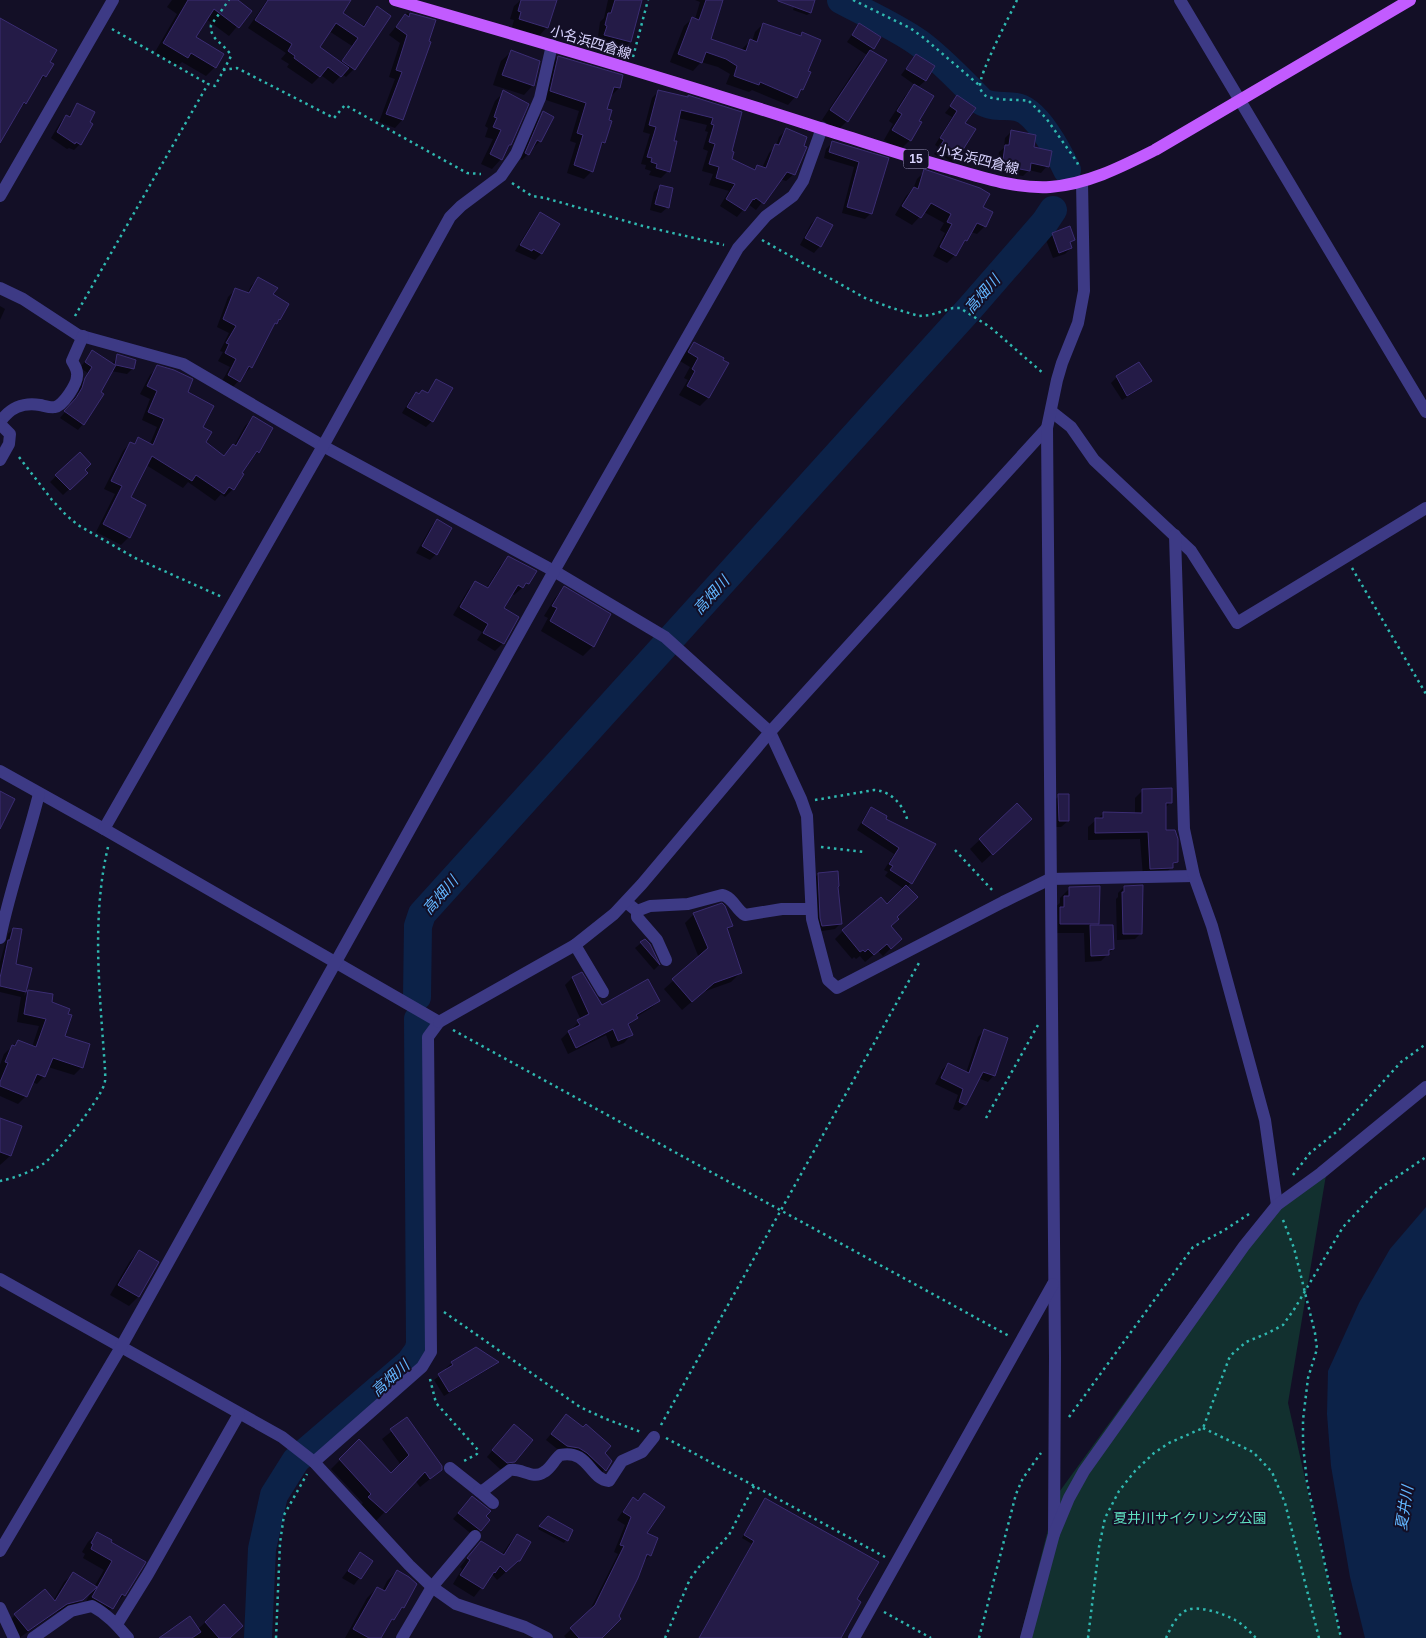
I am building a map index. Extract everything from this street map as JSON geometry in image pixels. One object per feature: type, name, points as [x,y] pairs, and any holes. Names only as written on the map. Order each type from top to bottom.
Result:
[{"type":"main road","name":"小名浜四倉線","points":[[395,0],[424,4],[904,155],[1010,184],[1049,187],[1082,182],[1116,169],[1155,150],[1410,0]]},
{"type":"street","points":[[0,196],[113,0]]},
{"type":"street","points":[[1180,0],[1426,412]]},
{"type":"street","points":[[108,831],[232,602],[323,446],[450,217],[461,206],[501,176],[516,154],[540,98],[552,45]]},
{"type":"street","points":[[0,1551],[122,1347],[554,570],[738,248],[766,216],[793,196],[803,181],[822,128]]},
{"type":"street","points":[[1054,1534],[1048,428],[1057,380],[1078,323],[1084,291],[1082,182]]},
{"type":"street","points":[[0,288],[23,299],[68,330],[83,336],[183,364],[323,446],[554,570],[670,641],[770,732],[807,816],[812,919],[828,980],[837,988],[1050,879],[1194,876]]},
{"type":"street","points":[[0,460],[9,444],[10,434],[0,423],[7,413],[22,404],[54,407],[63,403],[76,381],[76,370],[72,362],[83,336]]},
{"type":"street","points":[[1052,412],[1072,427],[1094,460],[1191,551],[1237,623],[1426,508]]},
{"type":"street","points":[[311,1460],[422,1367],[428,1360],[431,1352],[428,1036],[439,1022],[575,944],[598,928],[626,902],[770,732],[1048,428]]},
{"type":"street","points":[[1175,535],[1184,829],[1194,876],[1212,926],[1265,1120],[1277,1205]]},
{"type":"street","points":[[0,771],[108,831],[439,1022]]},
{"type":"street","points":[[0,938],[39,794]]},
{"type":"street","points":[[636,910],[650,906],[688,904],[722,895],[731,899],[742,914],[745,915],[782,909],[811,909]]},
{"type":"street","points":[[626,902],[636,910],[637,916],[657,940],[666,960]]},
{"type":"street","points":[[575,944],[603,992]]},
{"type":"street","points":[[1026,1638],[1054,1534],[1069,1498],[1084,1471],[1244,1246],[1277,1205],[1321,1173],[1426,1087]]},
{"type":"street","points":[[0,1279],[295,1446],[311,1460],[432,1587],[456,1604],[526,1627],[544,1637]]},
{"type":"street","points":[[854,1638],[1054,1282]]},
{"type":"street","points":[[117,1624],[240,1414]]},
{"type":"street","points":[[479,1490],[484,1490],[510,1470],[515,1469],[536,1476],[541,1474],[546,1471],[556,1458],[567,1453],[578,1456],[599,1476],[609,1481],[622,1461],[642,1452],[654,1437]]},
{"type":"street","points":[[450,1468],[493,1503]]},
{"type":"street","points":[[402,1638],[432,1587],[475,1536]]},
{"type":"street","points":[[33,1638],[71,1611],[92,1606],[103,1612],[117,1624],[128,1638]]},
{"type":"street","points":[[0,1608],[14,1638]]},
{"type":"path","points":[[100,22],[208,84],[215,86],[231,56],[229,51],[211,34],[210,30],[211,25],[229,0]]},
{"type":"path","points":[[630,69],[648,0]]},
{"type":"path","points":[[853,0],[910,28],[980,85]]},
{"type":"path","points":[[1017,0],[984,72],[980,85],[982,92],[987,96],[1029,101],[1037,107],[1077,162],[1082,182]]},
{"type":"path","points":[[223,70],[237,68],[334,118],[346,105],[467,173],[501,176],[532,196],[643,226],[738,248]]},
{"type":"path","points":[[68,330],[208,84]]},
{"type":"path","points":[[750,233],[865,298],[892,308],[919,316],[960,308],[990,327],[1047,376],[1057,380]]},
{"type":"path","points":[[9,444],[52,500],[66,515],[78,524],[135,558],[232,602]]},
{"type":"path","points":[[1345,557],[1426,694]]},
{"type":"path","points":[[802,803],[882,790],[905,810],[908,822]]},
{"type":"path","points":[[0,1181],[8,1180],[42,1164],[60,1148],[98,1097],[105,1084],[98,968],[101,875],[108,831]]},
{"type":"path","points":[[808,846],[865,852]]},
{"type":"path","points":[[955,850],[1003,902]]},
{"type":"path","points":[[654,1437],[933,938]]},
{"type":"path","points":[[986,1118],[1041,1019],[1051,1013]]},
{"type":"path","points":[[439,1022],[1020,1342]]},
{"type":"path","points":[[1292,1176],[1310,1153],[1340,1129],[1401,1062],[1426,1044]]},
{"type":"path","points":[[1088,1638],[1104,1518],[1119,1491],[1135,1471],[1154,1453],[1169,1443],[1203,1428],[1230,1356],[1246,1342],[1283,1325],[1344,1227],[1361,1207],[1379,1189],[1426,1157]]},
{"type":"path","points":[[1277,1205],[1294,1248],[1306,1290],[1317,1349],[1308,1378],[1303,1420],[1303,1445],[1309,1490],[1341,1638]]},
{"type":"path","points":[[978,1638],[1016,1494],[1022,1478],[1193,1248],[1254,1211]]},
{"type":"path","points":[[431,1303],[580,1407],[654,1437],[664,1437],[896,1563]]},
{"type":"path","points":[[428,1360],[436,1403],[478,1450],[477,1454],[471,1458],[450,1468]]},
{"type":"path","points":[[1203,1428],[1253,1452],[1272,1472],[1285,1503],[1318,1638]]},
{"type":"path","points":[[276,1638],[280,1543],[284,1515],[311,1460]]},
{"type":"path","points":[[666,1638],[690,1579],[729,1535],[754,1486]]},
{"type":"path","points":[[872,1606],[931,1638]]},
{"type":"path","points":[[1166,1638],[1180,1615],[1194,1608],[1204,1609],[1236,1621],[1256,1638]]},
{"type":"green space","name":"夏井川サイクリング公園","points":[[1328,1163],[1288,1403],[1341,1638],[1020,1638],[1057,1495],[1243,1239]]},
{"type":"water","name":"夏井川","points":[[1426,1207],[1426,1638],[1365,1638],[1350,1577],[1331,1466],[1327,1414],[1328,1371],[1359,1303],[1390,1249]]},
{"type":"building","points":[[188,0],[238,0],[252,11],[239,28],[214,9],[196,37],[224,54],[216,68],[191,53],[188,58],[163,43]]},
{"type":"building","points":[[268,0],[351,0],[343,13],[364,27],[377,6],[391,16],[355,70],[342,61],[358,38],[336,23],[320,47],[349,68],[341,77],[328,67],[320,77],[294,58],[295,56],[288,51],[292,44],[255,20]]},
{"type":"building","points":[[521,0],[557,0],[548,28],[519,19],[521,12],[518,11]]},
{"type":"building","points":[[615,0],[642,0],[631,42],[604,35],[608,13],[611,13]]},
{"type":"building","points":[[706,0],[723,0],[711,39],[746,51],[750,39],[757,42],[763,23],[801,36],[802,32],[821,40],[808,71],[811,72],[797,98],[760,82],[759,85],[734,76],[737,66],[726,59],[706,52],[702,63],[678,54],[692,17],[699,20]]},
{"type":"building","points":[[778,0],[815,0],[811,13]]},
{"type":"building","points":[[410,13],[436,20],[429,41],[431,42],[403,120],[386,114],[402,72],[396,70],[407,35],[396,27],[405,14],[409,17]]},
{"type":"building","points":[[0,18],[57,50],[50,62],[54,64],[46,77],[43,75],[26,104],[24,102],[0,143]]},
{"type":"building","points":[[859,23],[881,37],[874,49],[852,35]]},
{"type":"building","points":[[511,50],[540,61],[534,86],[502,75]]},
{"type":"building","points":[[870,50],[887,60],[848,122],[830,110]]},
{"type":"building","points":[[916,54],[935,66],[926,81],[906,69]]},
{"type":"building","points":[[558,56],[623,75],[620,88],[614,87],[607,109],[612,110],[609,120],[612,121],[605,143],[602,142],[593,172],[574,165],[583,135],[577,133],[586,103],[550,91]]},
{"type":"building","points":[[914,84],[934,96],[919,121],[922,122],[911,141],[892,130],[902,114],[897,111]]},
{"type":"building","points":[[503,90],[529,104],[511,145],[509,145],[502,160],[490,154],[501,130],[493,127],[497,118],[494,117]]},
{"type":"building","points":[[658,90],[688,97],[688,95],[742,112],[732,151],[734,152],[732,159],[755,170],[757,165],[766,168],[775,144],[779,145],[786,128],[807,137],[804,146],[807,147],[795,175],[787,172],[764,204],[756,198],[753,199],[745,211],[726,199],[735,184],[716,178],[719,167],[709,164],[715,144],[709,142],[714,125],[711,124],[713,118],[681,110],[670,172],[656,168],[657,164],[651,162],[652,158],[647,157],[656,127],[649,125]]},
{"type":"building","points":[[957,95],[976,108],[965,123],[976,129],[959,156],[951,151],[949,154],[939,148],[944,140],[940,138],[957,111],[950,106]]},
{"type":"building","points":[[77,103],[95,112],[90,122],[93,124],[81,145],[76,142],[75,144],[57,132],[66,115],[70,117]]},
{"type":"building","points":[[543,111],[554,117],[541,142],[537,140],[529,155],[525,153]]},
{"type":"building","points":[[1011,130],[1036,135],[1034,147],[1052,151],[1049,167],[1031,163],[1030,171],[1004,166],[1005,145],[1009,145]]},
{"type":"building","points":[[832,141],[889,158],[872,214],[847,207],[859,162],[829,152]]},
{"type":"building","points":[[924,169],[980,188],[990,194],[983,207],[993,212],[986,227],[977,223],[956,256],[940,247],[952,224],[947,222],[951,214],[931,203],[921,218],[902,206],[914,187],[918,189]]},
{"type":"building","points":[[660,185],[673,188],[669,208],[655,204]]},
{"type":"building","points":[[540,212],[560,224],[542,254],[520,245]]},
{"type":"building","points":[[817,217],[833,225],[821,247],[805,238]]},
{"type":"building","points":[[1070,226],[1075,240],[1070,242],[1072,248],[1059,253],[1052,233]]},
{"type":"building","points":[[258,277],[278,288],[273,294],[289,304],[280,320],[277,324],[275,323],[252,368],[249,366],[240,382],[228,375],[236,359],[225,353],[229,344],[226,343],[236,326],[223,319],[235,288],[249,293]]},
{"type":"building","points":[[694,342],[724,358],[723,360],[729,363],[709,398],[687,386],[695,371],[692,369],[698,358],[688,352]]},
{"type":"building","points":[[92,350],[115,365],[117,354],[136,360],[134,369],[116,365],[101,392],[104,394],[84,425],[64,411],[76,398],[92,367],[85,362]]},
{"type":"building","points":[[1139,362],[1152,381],[1127,396],[1116,376]]},
{"type":"building","points":[[157,365],[174,370],[193,379],[188,392],[214,406],[203,427],[212,432],[206,442],[224,456],[233,444],[236,446],[253,416],[273,428],[259,453],[257,451],[242,473],[244,474],[234,490],[229,487],[224,494],[196,475],[192,481],[152,456],[131,497],[146,505],[130,538],[103,524],[122,486],[111,481],[130,442],[135,444],[138,437],[153,445],[164,419],[148,412],[157,391],[147,386]]},
{"type":"building","points":[[436,379],[453,388],[433,422],[407,407],[416,392],[419,394],[422,390],[428,393]]},
{"type":"building","points":[[80,452],[91,464],[85,470],[88,473],[70,490],[55,475]]},
{"type":"building","points":[[437,519],[452,528],[437,555],[422,546]]},
{"type":"building","points":[[508,556],[537,571],[529,584],[526,583],[523,588],[518,585],[504,608],[519,617],[504,644],[483,633],[488,624],[460,607],[475,581],[488,588]]},
{"type":"building","points":[[564,586],[611,614],[594,647],[550,621],[557,608],[552,606]]},
{"type":"building","points":[[1172,788],[1172,803],[1166,803],[1166,830],[1175,830],[1178,839],[1178,862],[1173,863],[1173,868],[1150,869],[1148,832],[1095,833],[1095,818],[1103,818],[1103,812],[1142,813],[1142,789]]},
{"type":"building","points":[[0,791],[15,799],[0,829]]},
{"type":"building","points":[[1058,794],[1069,794],[1069,821],[1059,821]]},
{"type":"building","points":[[1017,803],[1032,819],[993,855],[979,839]]},
{"type":"building","points":[[871,807],[887,816],[886,819],[936,844],[912,884],[890,870],[893,866],[889,864],[899,848],[862,823]]},
{"type":"building","points":[[838,871],[842,924],[822,926],[818,873]]},
{"type":"building","points":[[906,885],[918,897],[897,917],[899,919],[891,926],[902,939],[891,949],[887,944],[874,955],[868,949],[865,952],[863,950],[860,952],[842,930],[881,897],[887,904]]},
{"type":"building","points":[[1143,885],[1142,934],[1123,934],[1122,892],[1124,892],[1124,886]]},
{"type":"building","points":[[1100,886],[1099,924],[1060,924],[1060,907],[1064,907],[1064,896],[1069,896],[1069,887]]},
{"type":"building","points":[[722,903],[733,926],[727,928],[742,973],[714,983],[692,1002],[672,979],[708,948],[693,913]]},
{"type":"building","points":[[1090,925],[1113,925],[1114,949],[1109,950],[1109,955],[1091,956]]},
{"type":"building","points":[[13,928],[22,929],[16,964],[32,968],[26,992],[0,986],[8,940],[10,940]]},
{"type":"building","points":[[645,939],[650,944],[660,965],[640,942]]},
{"type":"building","points":[[582,972],[602,1005],[648,979],[660,1001],[636,1015],[638,1018],[628,1024],[633,1035],[618,1041],[613,1029],[576,1048],[568,1031],[580,1025],[577,1020],[589,1014],[572,977]]},
{"type":"building","points":[[28,990],[53,994],[52,1002],[70,1009],[68,1014],[72,1015],[65,1036],[90,1044],[83,1068],[53,1058],[45,1077],[37,1074],[27,1097],[0,1086],[0,1082],[8,1063],[5,1062],[12,1045],[15,1046],[18,1040],[36,1047],[46,1019],[24,1014]]},
{"type":"building","points":[[984,1029],[1008,1038],[995,1076],[983,1072],[966,1105],[959,1102],[963,1089],[941,1078],[948,1063],[969,1073]]},
{"type":"building","points":[[0,1118],[22,1126],[11,1156],[0,1152]]},
{"type":"building","points":[[139,1250],[159,1262],[139,1297],[118,1285]]},
{"type":"building","points":[[476,1347],[499,1362],[449,1392],[438,1374],[453,1365],[451,1362]]},
{"type":"building","points":[[566,1414],[583,1427],[586,1424],[611,1446],[605,1453],[612,1461],[606,1471],[587,1453],[579,1448],[567,1446],[551,1434]]},
{"type":"building","points":[[407,1417],[442,1466],[442,1470],[430,1479],[425,1472],[386,1513],[368,1497],[371,1494],[339,1459],[359,1439],[391,1473],[409,1455],[390,1429]]},
{"type":"building","points":[[514,1424],[533,1440],[515,1462],[507,1463],[492,1450]]},
{"type":"building","points":[[644,1493],[665,1507],[647,1533],[658,1538],[651,1556],[647,1554],[638,1578],[619,1616],[621,1619],[602,1638],[579,1638],[570,1628],[595,1605],[624,1546],[620,1545],[631,1517],[623,1512],[633,1497],[638,1501]]},
{"type":"building","points":[[472,1496],[491,1511],[486,1516],[490,1520],[481,1531],[458,1513]]},
{"type":"building","points":[[765,1498],[879,1562],[857,1599],[861,1602],[841,1638],[699,1638],[754,1541],[744,1535]]},
{"type":"building","points":[[548,1516],[573,1530],[568,1541],[539,1526]]},
{"type":"building","points":[[97,1532],[146,1562],[125,1596],[122,1594],[113,1609],[92,1597],[112,1561],[91,1549],[93,1544],[91,1543]]},
{"type":"building","points":[[517,1534],[531,1542],[520,1561],[506,1572],[500,1566],[483,1589],[460,1575],[470,1560],[467,1558],[481,1541],[504,1555]]},
{"type":"building","points":[[360,1552],[373,1561],[361,1579],[348,1571]]},
{"type":"building","points":[[397,1570],[417,1584],[404,1608],[402,1607],[394,1620],[392,1619],[381,1638],[369,1638],[353,1629],[377,1587],[385,1591]]},
{"type":"building","points":[[73,1572],[97,1587],[83,1600],[67,1604],[28,1631],[14,1614],[45,1589],[55,1601]]},
{"type":"building","points":[[224,1604],[243,1626],[230,1638],[219,1638],[205,1622]]},
{"type":"building","points":[[190,1616],[201,1632],[192,1638],[159,1638]]},
{"type":"waterway","name":"高畑川","points":[[841,0],[919,43],[981,101],[994,105],[1016,107],[1031,115],[1046,133],[1067,170]]},
{"type":"waterway","name":"高畑川","points":[[417,997],[418,926],[422,914],[971,307],[1045,222],[1053,210]]},
{"type":"waterway","name":"高畑川","points":[[258,1638],[262,1549],[274,1495],[296,1460],[410,1362],[418,1351],[420,1344],[418,1019]]}]
